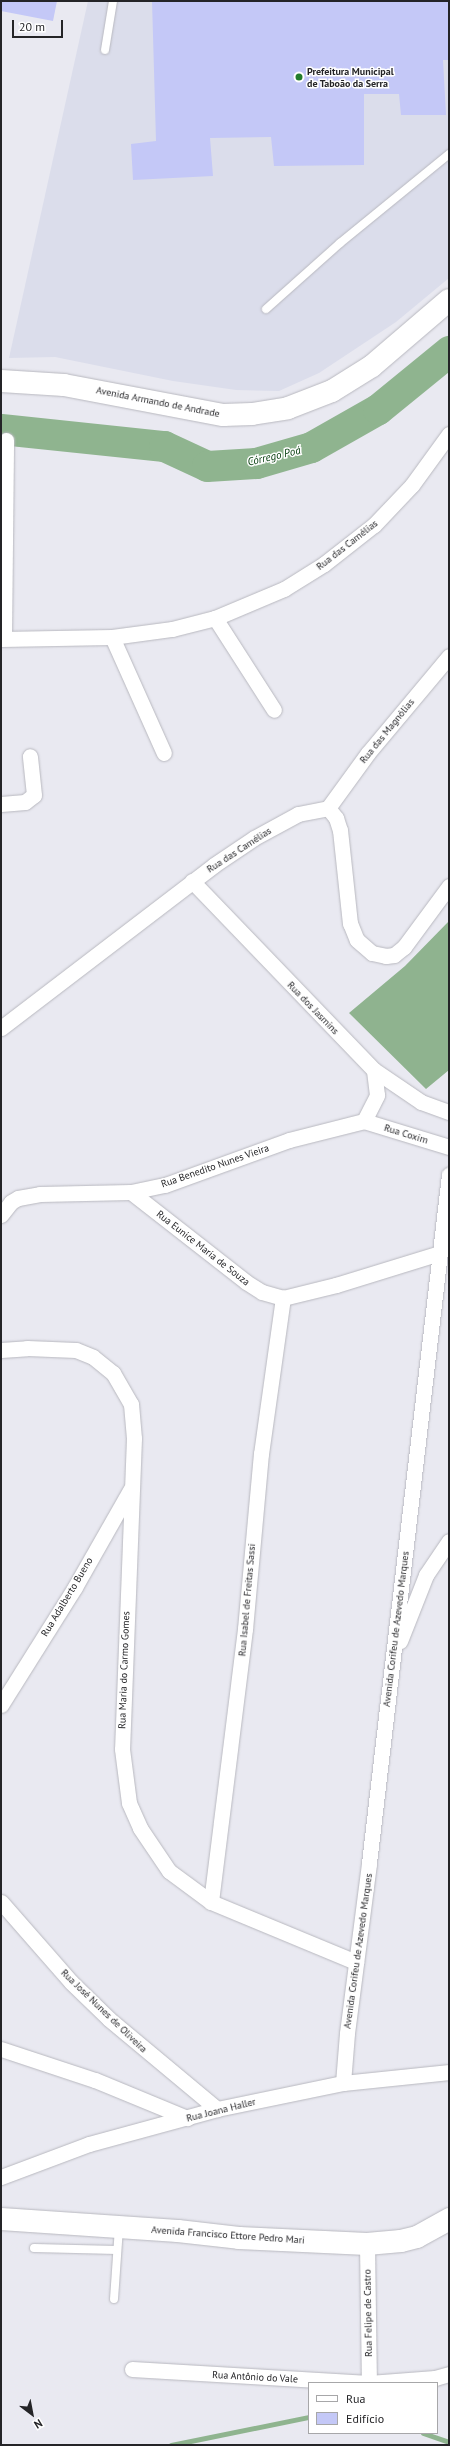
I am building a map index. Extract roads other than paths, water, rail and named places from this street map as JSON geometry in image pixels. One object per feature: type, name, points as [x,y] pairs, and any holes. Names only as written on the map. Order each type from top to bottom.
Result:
[{"type":"street","name":"Avenida Armando de Andrade","points":[[1,381],[64,385],[223,416],[252,414],[288,408],[332,391],[372,366],[449,300]]},
{"type":"street","name":"Rua das Camélias","points":[[3,639],[112,637],[172,629],[214,618],[284,589],[324,564],[374,525],[412,485],[449,434]]},
{"type":"street","points":[[3,639],[3,468],[6,440]]},
{"type":"street","points":[[214,618],[274,710]]},
{"type":"street","points":[[112,637],[164,753]]},
{"type":"street","name":"Rua das Magnólias","points":[[328,808],[368,753],[449,656]]},
{"type":"street","points":[[1,804],[25,802],[34,796],[30,756]]},
{"type":"street","name":"Rua das Camélias","points":[[1,1028],[192,881],[254,838],[298,814],[328,808]]},
{"type":"street","points":[[328,808],[336,818],[340,830],[350,923],[363,947],[380,956],[394,955],[413,936],[449,886]]},
{"type":"street","name":"Rua dos Jasmins","points":[[192,881],[374,1070],[420,1102],[449,1112]]},
{"type":"street","points":[[364,1121],[376,1095],[374,1070]]},
{"type":"street","name":"Rua Coxim","points":[[364,1121],[449,1147]]},
{"type":"street","name":"Rua Benedito Nunes Vieira","points":[[1,1215],[10,1202],[40,1194],[131,1192],[166,1185],[289,1140],[364,1121]]},
{"type":"street","name":"Avenida Corifeu de Azevedo Marques","points":[[343,2083],[346,2033],[356,1962],[449,1175]]},
{"type":"street","name":"Rua Eunice Maria de Souza","points":[[131,1192],[246,1282],[262,1292],[283,1298],[336,1285],[440,1253]]},
{"type":"street","name":"Rua Isabel de Freitas Sassi","points":[[211,1902],[245,1629],[261,1454],[283,1298]]},
{"type":"street","name":"Rua Maria do Carmo Gomes","points":[[1,1350],[28,1348],[76,1350],[93,1357],[113,1373],[130,1404],[134,1438],[122,1750],[124,1778],[130,1803],[152,1848],[169,1871],[211,1902],[356,1962]]},
{"type":"street","name":"Rua Adalberto Bueno","points":[[1,1705],[75,1587],[131,1488]]},
{"type":"street","points":[[392,1659],[426,1574],[449,1541]]},
{"type":"street","name":"Rua José Nunes de Oliveira","points":[[1,1902],[71,1982],[109,2019],[148,2054],[216,2109]]},
{"type":"street","points":[[1,2049],[95,2080],[187,2118]]},
{"type":"street","name":"Rua Joana Haller","points":[[1,2177],[90,2144],[216,2109],[343,2083],[449,2072]]},
{"type":"street","name":"Avenida Francisco Ettore Pedro Mari","points":[[1,2219],[119,2227],[239,2238],[367,2244],[401,2241],[417,2237],[449,2219]]},
{"type":"street","name":"Rua Felipe de Castro","points":[[367,2244],[369,2382]]},
{"type":"street","name":"Rua Antônio do Vale","points":[[132,2369],[352,2382]]},
{"type":"street","name":"Rua Antônio do Vale","points":[[382,2382],[435,2378],[449,2374]]},
{"type":"lane","points":[[105,50],[113,1]]},
{"type":"lane","points":[[266,309],[340,243],[449,154]]},
{"type":"lane","points":[[114,2299],[119,2227]]},
{"type":"lane","points":[[34,2248],[117,2250]]},
{"type":"waterway","name":"Córrego Poá","points":[[1,429],[164,446],[207,466],[256,463],[311,447],[378,409],[449,351]]},
{"type":"waterway","points":[[171,2445],[308,2417]]},
{"type":"waterway","points":[[426,2434],[449,2442]]},
{"type":"place","name":"Prefeitura Municipal de Taboão da Serra","points":[[299,77]]}]
